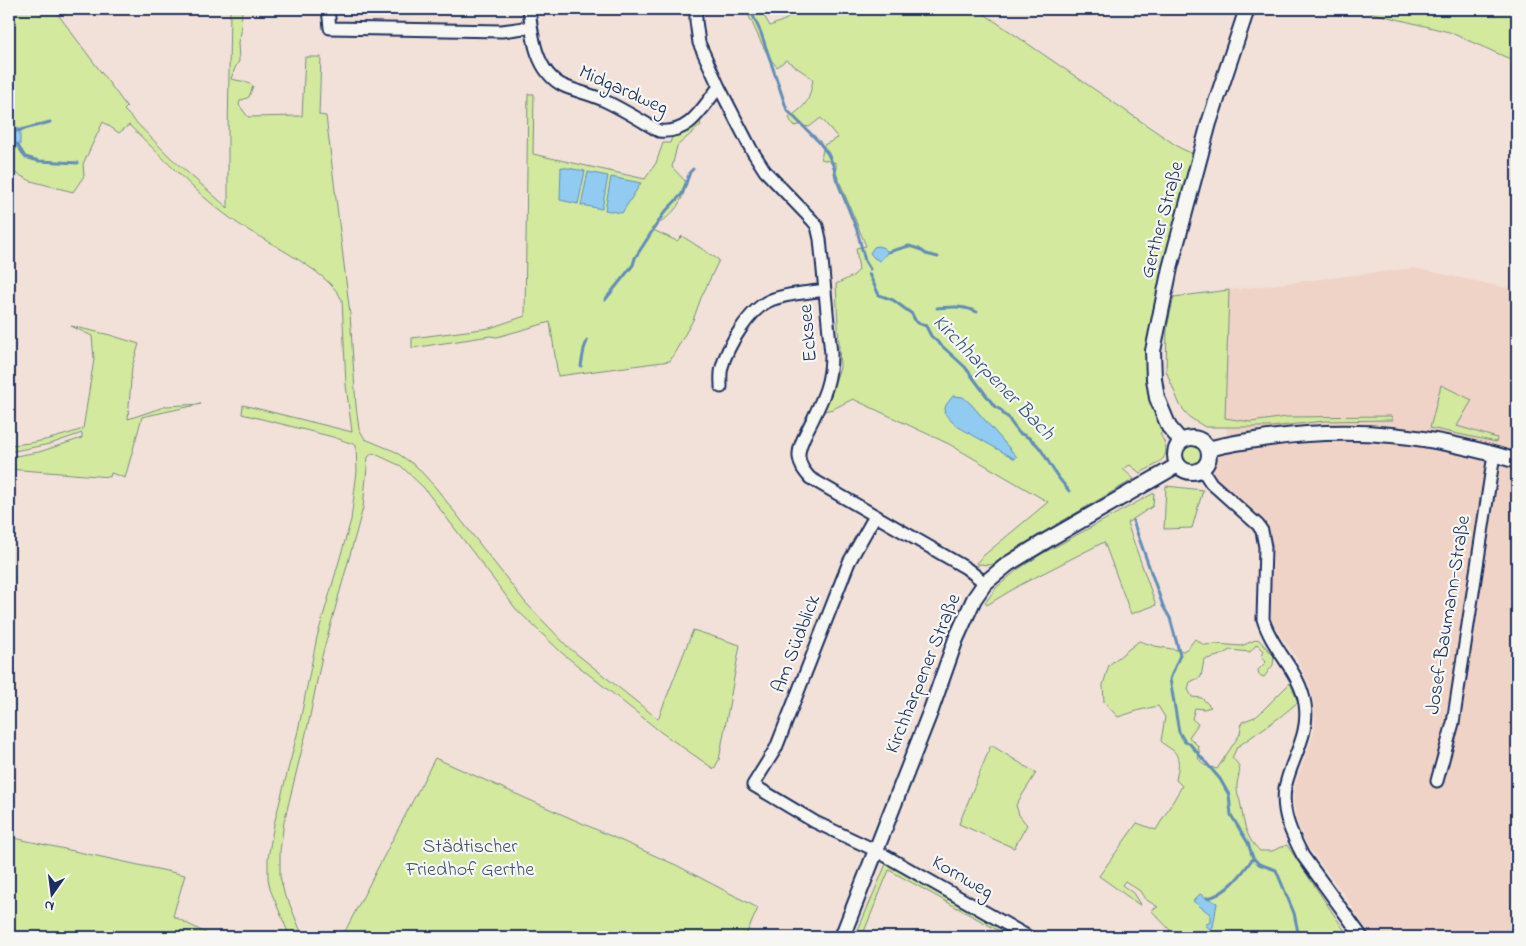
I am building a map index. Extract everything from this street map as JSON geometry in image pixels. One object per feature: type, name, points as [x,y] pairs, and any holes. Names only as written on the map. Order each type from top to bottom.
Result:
[{"type":"street","points":[[328,9],[330,28],[502,31],[531,27]]},
{"type":"street","name":"Midgardweg","points":[[529,9],[531,27],[539,59],[543,68],[555,81],[600,99],[659,131],[670,132],[689,124],[719,87]]},
{"type":"street","name":"Ecksee","points":[[696,9],[699,43],[719,87],[760,164],[812,220],[820,239],[831,354],[831,373],[827,388],[804,439],[799,456],[801,468],[810,478],[966,568],[985,584]]},
{"type":"street","name":"Gerther Straße","points":[[1181,442],[1169,427],[1158,398],[1152,366],[1154,344],[1170,268],[1209,123],[1247,9]]},
{"type":"street","points":[[722,387],[721,370],[724,361],[743,325],[754,312],[770,300],[825,290]]},
{"type":"street","points":[[1209,449],[1223,445],[1294,435],[1352,432],[1419,437],[1496,454],[1517,461]]},
{"type":"street","points":[[1186,438],[1197,438],[1206,444],[1209,449],[1209,461],[1202,470],[1197,472],[1187,471],[1178,465],[1175,450],[1186,438]]},
{"type":"street","name":"Josef-Baumann-Straße","points":[[1437,781],[1453,723],[1493,461],[1496,454]]},
{"type":"street","name":"Kirchharpener Straße","points":[[842,937],[877,851],[956,639],[974,599],[985,584],[1004,567],[1178,465]]},
{"type":"street","points":[[1202,470],[1211,483],[1258,525],[1262,531],[1265,551],[1263,619],[1266,629],[1290,666],[1302,689],[1306,717],[1304,733],[1286,785],[1284,804],[1286,817],[1296,843],[1304,856],[1362,937]]},
{"type":"street","name":"Am Südblick","points":[[753,785],[776,748],[850,562],[875,516]]},
{"type":"street","name":"Kornweg","points":[[753,785],[815,822],[877,851],[1029,937]]},
{"type":"shaded area","points":[[1414,268],[1517,290],[1517,937],[1371,937],[1344,894],[1308,847],[1297,823],[1293,802],[1295,785],[1313,736],[1315,725],[1311,689],[1298,660],[1272,622],[1273,555],[1268,538],[1217,481],[1212,472],[1211,465],[1214,459],[1230,452],[1225,418],[1229,290]]},
{"type":"green space","points":[[9,9],[54,9],[127,107],[124,110],[171,158],[228,208],[230,9],[242,9],[241,33],[238,42],[239,61],[231,79],[246,82],[253,86],[249,97],[240,101],[239,105],[248,117],[302,116],[305,57],[321,57],[319,115],[326,116],[350,314],[359,429],[365,439],[394,451],[416,466],[436,488],[525,602],[568,647],[658,719],[693,630],[740,645],[719,760],[714,769],[662,733],[562,653],[516,609],[424,488],[401,466],[373,453],[368,457],[363,508],[322,656],[309,721],[284,822],[280,851],[280,876],[285,897],[288,900],[303,937],[290,937],[270,889],[268,858],[274,824],[298,731],[317,637],[351,520],[357,471],[356,445],[333,437],[242,414],[243,405],[352,432],[346,385],[342,300],[334,288],[308,266],[243,227],[216,208],[129,125],[119,133],[103,122],[83,164],[84,176],[73,192],[31,181],[9,170]]},
{"type":"green space","points":[[748,9],[760,9],[770,26],[787,19],[791,9],[977,9],[1180,148],[1195,153],[1169,254],[1154,407],[1164,431],[1160,434],[1166,449],[1163,459],[1159,463],[1140,473],[1130,465],[1123,469],[1134,479],[1018,547],[995,563],[990,565],[979,564],[977,567],[976,563],[983,556],[1048,502],[949,444],[853,399],[833,409],[824,411],[840,368],[836,284],[853,276],[859,270],[856,248],[866,246],[836,173],[836,163],[821,159],[824,145],[838,138],[821,118],[809,127],[794,126],[789,118],[807,102],[813,79],[786,60],[777,67],[761,42],[748,14]]},
{"type":"green space","points":[[1356,9],[1517,9],[1517,62],[1449,32]]},
{"type":"green space","points":[[528,94],[534,94],[533,154],[645,179],[656,163],[663,143],[670,143],[674,131],[698,116],[701,125],[677,146],[672,167],[687,183],[681,199],[670,215],[651,229],[677,241],[682,236],[719,260],[693,320],[670,361],[558,376],[550,322],[497,337],[490,336],[412,348],[412,338],[490,328],[525,316]]},
{"type":"green space","points":[[1229,290],[1225,418],[1251,422],[1286,417],[1391,416],[1393,420],[1324,421],[1271,427],[1205,427],[1189,417],[1180,405],[1166,371],[1167,327],[1174,297]]},
{"type":"green space","points":[[71,326],[139,344],[132,367],[128,419],[167,406],[201,404],[142,417],[125,478],[111,473],[110,477],[9,469],[9,457],[39,452],[82,438],[82,433],[50,444],[9,452],[9,445],[46,440],[83,429],[94,359],[92,336]]},
{"type":"green space","points":[[1441,385],[1472,400],[1457,426],[1497,438],[1496,442],[1430,428]]},
{"type":"green space","points":[[1192,443],[1200,446],[1203,454],[1200,462],[1192,465],[1184,462],[1181,454],[1184,446]]},
{"type":"green space","points":[[1166,486],[1203,490],[1192,528],[1164,529]]},
{"type":"green space","points":[[1154,493],[1153,506],[1127,523],[1156,605],[1131,614],[1104,542],[1020,585],[987,605],[985,603],[997,587],[1017,570],[1040,555]]},
{"type":"green space","points":[[1195,639],[1204,645],[1241,646],[1258,639],[1274,656],[1273,665],[1264,677],[1259,675],[1258,670],[1266,662],[1262,656],[1264,651],[1257,644],[1250,652],[1230,650],[1204,660],[1201,677],[1190,682],[1188,689],[1192,697],[1202,698],[1211,707],[1204,709],[1195,708],[1192,719],[1198,724],[1189,737],[1198,746],[1200,755],[1198,758],[1204,765],[1217,769],[1240,734],[1242,722],[1257,716],[1290,683],[1298,702],[1237,747],[1232,758],[1239,766],[1237,790],[1244,822],[1251,840],[1260,851],[1272,851],[1287,845],[1349,937],[1169,937],[1170,930],[1151,910],[1158,907],[1145,899],[1140,891],[1125,881],[1122,885],[1133,893],[1141,906],[1099,876],[1137,823],[1156,830],[1182,786],[1176,780],[1178,772],[1177,755],[1161,741],[1165,717],[1158,706],[1118,717],[1104,702],[1103,685],[1109,665],[1139,641],[1183,651]]},
{"type":"green space","points":[[991,745],[1036,773],[1016,805],[1019,815],[1027,825],[1014,848],[959,824]]},
{"type":"green space","name":"Städtischer Friedhof Gerthe","points":[[435,758],[676,865],[758,908],[745,937],[342,937]]},
{"type":"green space","points":[[9,837],[185,875],[173,916],[213,937],[9,937]]},
{"type":"green space","points":[[889,862],[1023,937],[1010,937],[889,870],[863,934],[870,937],[855,937],[886,864]]},
{"type":"water","points":[[9,116],[12,116],[14,126],[20,130],[20,145],[16,149],[9,143]]},
{"type":"water","points":[[561,167],[585,171],[578,204],[560,200]]},
{"type":"water","points":[[588,172],[608,176],[602,209],[581,205]]},
{"type":"water","points":[[611,177],[641,183],[622,213],[605,210]]},
{"type":"water","points":[[878,246],[888,252],[880,261],[870,253],[874,247]]},
{"type":"water","points":[[953,396],[963,397],[971,404],[1017,457],[1015,459],[955,425],[944,413],[946,405]]},
{"type":"water","points":[[1200,894],[1217,903],[1213,927],[1210,929],[1205,925],[1210,922],[1210,914],[1193,901]]},
{"type":"waterway","name":"Kirchharpener Bach","points":[[750,9],[761,33],[787,110],[819,142],[828,154],[857,230],[865,261],[870,269]]},
{"type":"waterway","points":[[17,131],[50,122]]},
{"type":"waterway","points":[[17,144],[25,157],[39,161],[78,163]]},
{"type":"waterway","points":[[605,300],[633,265],[635,258],[664,213],[682,194],[690,172],[693,169]]},
{"type":"waterway","points":[[888,252],[909,246],[938,257]]},
{"type":"waterway","name":"Kirchharpener Bach","points":[[869,274],[879,295],[893,300],[912,314],[916,322],[926,326],[931,336],[965,367],[995,407],[1008,417],[1019,433],[1036,444],[1069,491]]},
{"type":"waterway","points":[[937,308],[962,307],[977,312]]},
{"type":"waterway","points":[[581,366],[587,341]]},
{"type":"waterway","name":"Kirchharpener Bach","points":[[1133,521],[1163,606],[1170,618],[1180,655],[1170,679],[1179,732],[1185,742],[1189,743],[1220,779],[1229,795],[1231,815],[1248,843],[1253,858],[1259,864],[1276,870],[1294,913],[1299,937]]},
{"type":"waterway","points":[[1207,898],[1221,893],[1227,888],[1239,877],[1253,858]]}]
